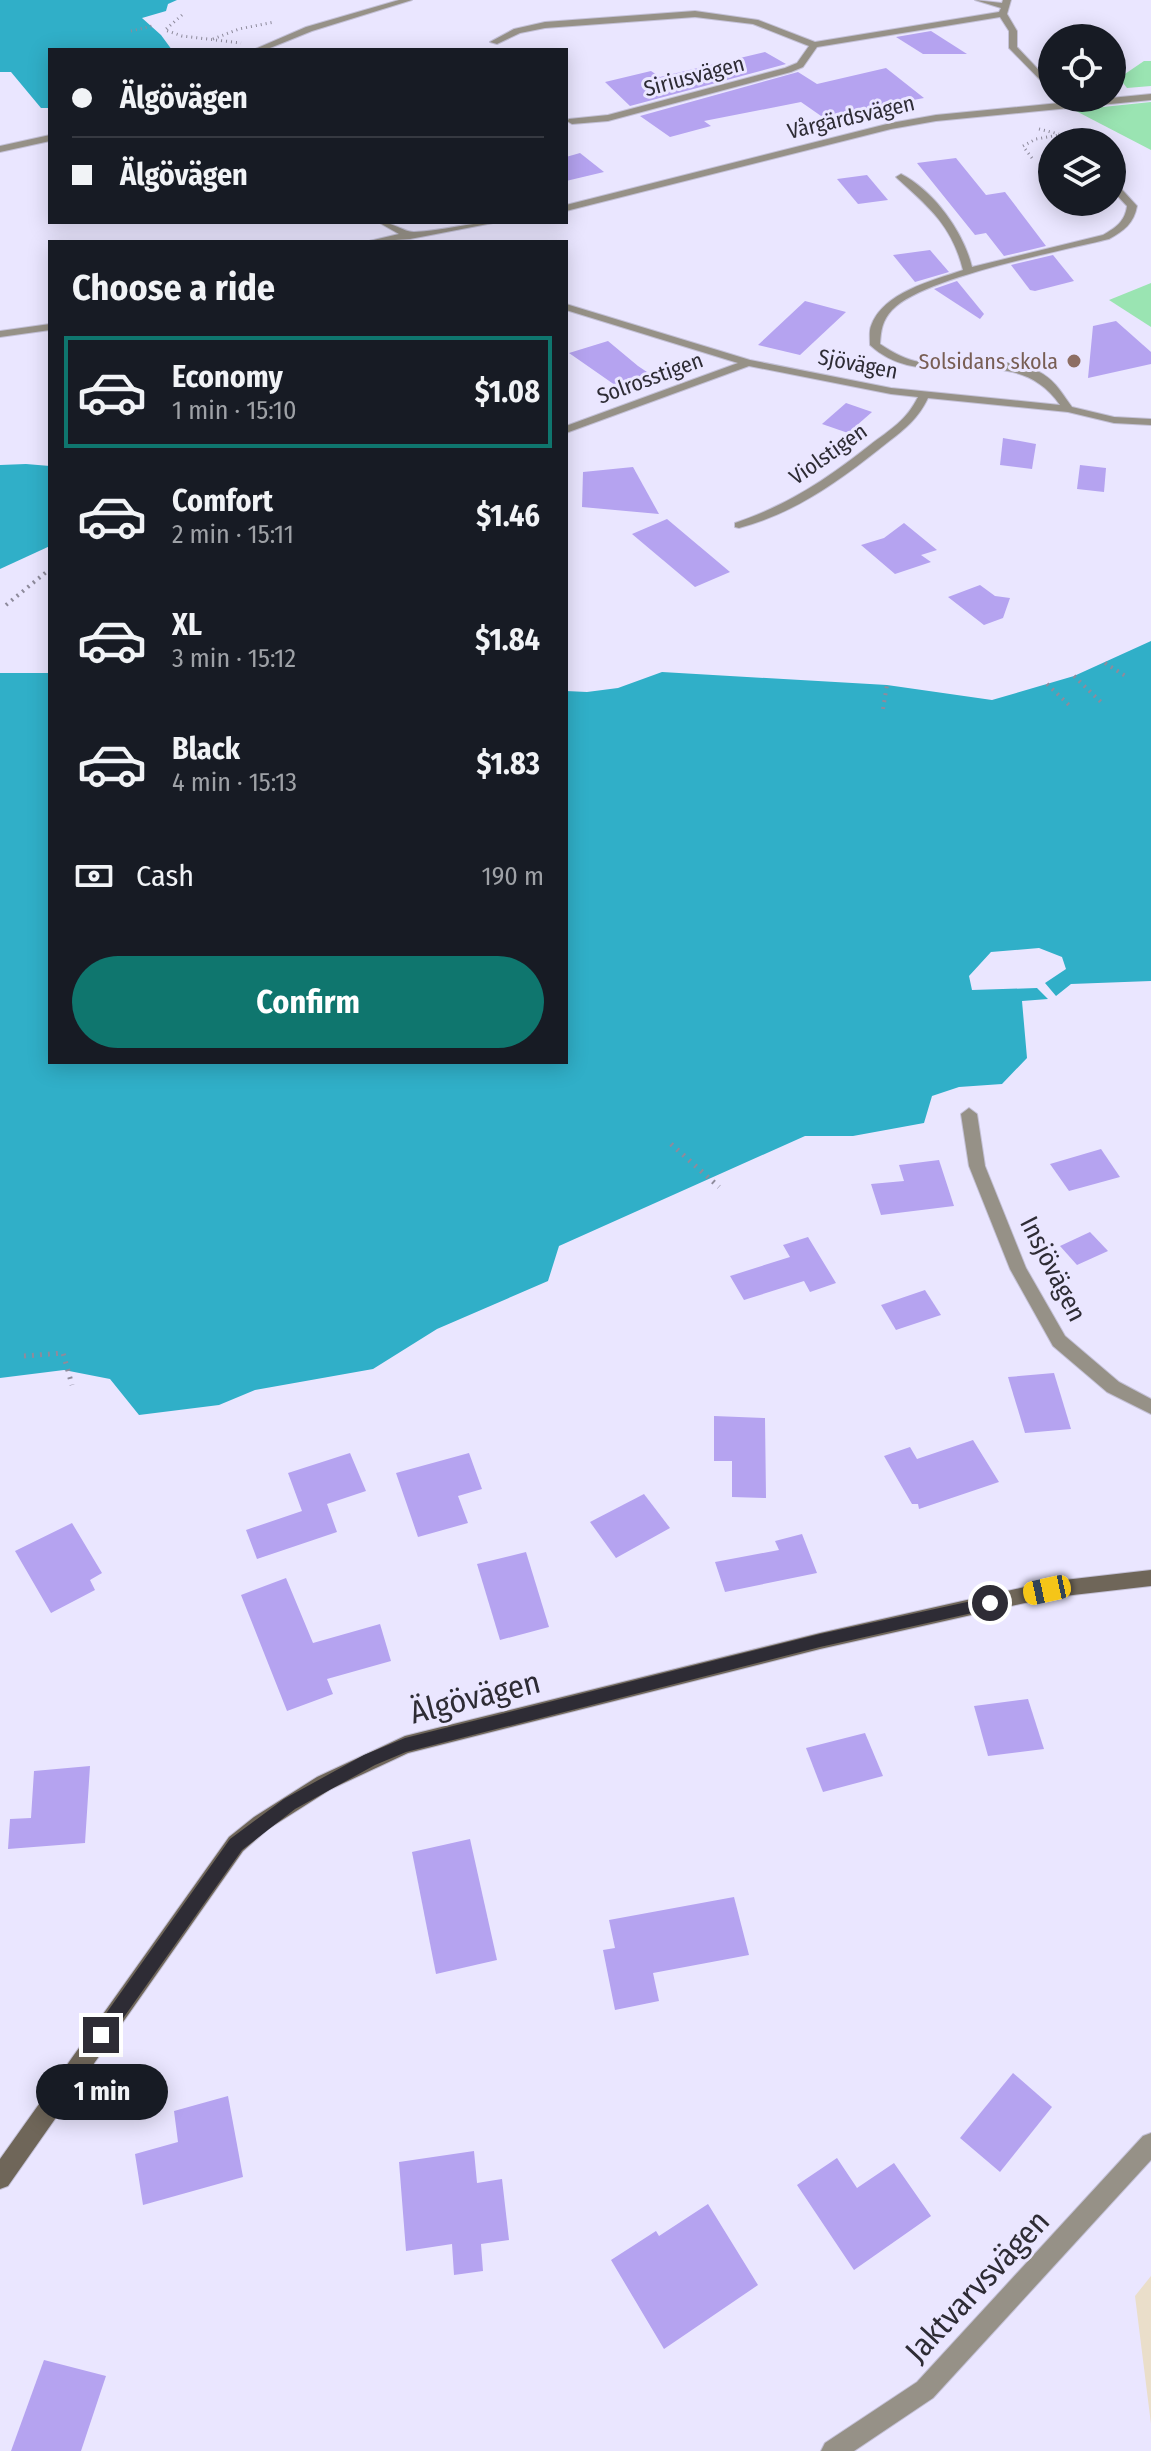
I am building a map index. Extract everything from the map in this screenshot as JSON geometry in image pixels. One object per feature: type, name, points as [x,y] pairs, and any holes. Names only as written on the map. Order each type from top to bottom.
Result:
[{"type":"street","points":[[261,48],[408,0]]},
{"type":"street","points":[[979,0],[1005,7]]},
{"type":"street","points":[[814,45],[1005,7]]},
{"type":"street","points":[[1005,7],[1013,31],[1013,48],[1038,74]]},
{"type":"street","name":"Siriusvägen","points":[[494,42],[517,31],[545,25],[695,14],[755,22],[814,45],[800,65],[788,70],[608,118],[572,121]]},
{"type":"street","name":"Vårgärdsvägen","points":[[1126,98],[1151,97]]},
{"type":"street","name":"Vårgärdsvägen","points":[[568,207],[891,126],[1038,105]]},
{"type":"street","points":[[0,149],[48,138]]},
{"type":"street","points":[[901,177],[950,222],[963,244],[968,272]]},
{"type":"street","points":[[1068,409],[1044,378],[1016,366],[918,365],[891,356],[875,345],[876,326],[890,306],[922,288],[968,272],[1106,237],[1128,223],[1132,206],[1126,199]]},
{"type":"street","points":[[387,224],[419,240]]},
{"type":"street","points":[[381,240],[480,224]]},
{"type":"street","name":"Sjövägen","points":[[568,308],[748,363],[924,396],[1068,409],[1114,420],[1151,422]]},
{"type":"street","points":[[0,334],[48,327]]},
{"type":"street","name":"Solrosstigen","points":[[568,429],[748,363]]},
{"type":"street","name":"Violstigen","points":[[739,525],[770,515],[828,484],[914,416],[924,396]]},
{"type":"street","name":"Insjövägen","points":[[969,1114],[977,1166],[1018,1269],[1059,1341],[1113,1387],[1151,1407]]},
{"type":"street","name":"Älgövägen","points":[[0,2178],[236,1844],[261,1823],[324,1783],[405,1745],[820,1641],[1047,1590],[1151,1578]]},
{"type":"street","name":"Jaktvarvsvägen","points":[[833,2451],[925,2390],[1151,2144]]},
{"type":"path","points":[[182,15],[165,30],[182,36],[243,44],[270,43]]},
{"type":"path","points":[[131,31],[152,26]]},
{"type":"path","points":[[1038,139],[1023,146],[1026,154],[1038,161]]},
{"type":"path","points":[[6,605],[48,571]]},
{"type":"path","points":[[1105,663],[1127,677]]},
{"type":"path","points":[[1074,676],[1102,703]]},
{"type":"path","points":[[1047,684],[1069,705]]},
{"type":"path","points":[[883,709],[887,685]]},
{"type":"path","points":[[671,1144],[719,1187]]},
{"type":"path","points":[[24,1356],[63,1353],[72,1385]]},
{"type":"shaded area","points":[[1151,2276],[1151,2424],[1135,2296]]},
{"type":"green space","points":[[1144,61],[1151,61],[1151,86],[1127,88],[1126,73]]},
{"type":"green space","points":[[1151,102],[1151,150],[1126,137],[1126,128],[1109,128],[1078,112],[1126,112],[1126,105]]},
{"type":"green space","points":[[1151,283],[1151,327],[1109,300]]},
{"type":"water","points":[[0,0],[177,0],[168,4],[166,11],[142,18],[171,48],[48,48],[48,108],[41,108],[11,72],[0,72]]},
{"type":"water","points":[[0,465],[48,466],[48,547],[0,569]]},
{"type":"water","points":[[1151,641],[1151,981],[1071,984],[1056,996],[1045,983],[1066,969],[1062,957],[1039,948],[991,952],[969,976],[972,990],[1037,988],[1048,999],[1022,1001],[1027,1058],[1002,1084],[959,1087],[932,1096],[924,1123],[853,1136],[805,1136],[559,1246],[548,1281],[437,1329],[373,1369],[255,1390],[219,1405],[139,1415],[110,1379],[64,1370],[0,1378],[0,673],[48,673],[48,1064],[568,1064],[568,691],[618,688],[662,672],[887,685],[992,700],[1074,676]]},
{"type":"building","points":[[931,31],[967,54],[923,54],[896,37]]},
{"type":"building","points":[[765,52],[786,64],[630,106],[605,82],[651,71],[660,77]]},
{"type":"building","points":[[886,68],[924,98],[871,108],[879,113],[834,125],[801,102],[704,121],[711,126],[670,137],[640,116],[798,72],[817,84]]},
{"type":"building","points":[[580,153],[604,172],[568,181],[568,156]]},
{"type":"building","points":[[956,158],[986,195],[1005,192],[1046,246],[1004,256],[986,233],[975,235],[917,163]]},
{"type":"building","points":[[867,175],[888,200],[858,204],[837,179]]},
{"type":"building","points":[[930,250],[949,272],[915,282],[893,255]]},
{"type":"building","points":[[1053,255],[1074,281],[1030,290],[1011,265]]},
{"type":"building","points":[[957,281],[984,314],[980,319],[934,289]]},
{"type":"building","points":[[805,301],[846,312],[800,355],[758,345]]},
{"type":"building","points":[[1116,321],[1151,352],[1151,364],[1088,378],[1093,326]]},
{"type":"building","points":[[608,341],[659,380],[625,392],[569,353]]},
{"type":"building","points":[[846,403],[872,412],[848,433],[822,424]]},
{"type":"building","points":[[1003,438],[1036,444],[1032,469],[1000,465]]},
{"type":"building","points":[[1080,465],[1106,468],[1104,492],[1077,489]]},
{"type":"building","points":[[633,467],[659,514],[582,507],[583,472]]},
{"type":"building","points":[[667,519],[730,572],[695,587],[632,534]]},
{"type":"building","points":[[904,523],[937,550],[921,555],[931,562],[895,574],[861,545],[884,538]]},
{"type":"building","points":[[980,585],[995,596],[1010,598],[1003,618],[984,625],[948,597]]},
{"type":"building","points":[[1101,1149],[1120,1177],[1069,1191],[1050,1164]]},
{"type":"building","points":[[939,1160],[954,1206],[881,1215],[871,1184],[904,1181],[899,1165]]},
{"type":"building","points":[[1090,1232],[1108,1251],[1077,1265],[1060,1246]]},
{"type":"building","points":[[808,1237],[836,1283],[810,1292],[804,1281],[744,1300],[730,1276],[790,1257],[783,1245]]},
{"type":"building","points":[[925,1290],[941,1315],[896,1330],[881,1305]]},
{"type":"building","points":[[1054,1373],[1071,1429],[1025,1433],[1008,1377]]},
{"type":"building","points":[[714,1416],[765,1418],[766,1498],[732,1497],[732,1461],[714,1461]]},
{"type":"building","points":[[973,1440],[999,1482],[919,1509],[918,1504],[912,1504],[884,1456],[910,1447],[917,1459]]},
{"type":"building","points":[[350,1453],[366,1491],[327,1504],[337,1532],[257,1559],[246,1530],[302,1511],[288,1473]]},
{"type":"building","points":[[469,1453],[482,1489],[458,1496],[468,1523],[418,1537],[396,1473]]},
{"type":"building","points":[[644,1494],[670,1528],[616,1558],[590,1522]]},
{"type":"building","points":[[72,1523],[102,1573],[90,1580],[95,1590],[51,1613],[15,1551]]},
{"type":"building","points":[[802,1534],[817,1573],[725,1592],[715,1562],[779,1550],[775,1541]]},
{"type":"building","points":[[526,1552],[549,1627],[500,1640],[477,1564]]},
{"type":"building","points":[[286,1578],[313,1643],[380,1624],[391,1661],[327,1679],[333,1694],[287,1711],[241,1595]]},
{"type":"building","points":[[1028,1699],[1044,1749],[988,1756],[974,1706]]},
{"type":"building","points":[[865,1733],[883,1776],[823,1792],[806,1748]]},
{"type":"building","points":[[90,1766],[85,1843],[8,1849],[10,1819],[31,1818],[34,1771]]},
{"type":"building","points":[[470,1839],[497,1960],[436,1974],[412,1852]]},
{"type":"building","points":[[734,1897],[749,1955],[653,1973],[659,2001],[615,2010],[603,1950],[615,1948],[609,1920]]},
{"type":"building","points":[[1013,2073],[1052,2107],[1000,2172],[960,2138]]},
{"type":"building","points":[[228,2096],[243,2177],[143,2205],[135,2154],[178,2142],[174,2111]]},
{"type":"building","points":[[474,2151],[477,2183],[502,2179],[509,2240],[481,2244],[483,2271],[454,2275],[452,2244],[406,2251],[399,2162]]},
{"type":"building","points":[[837,2158],[857,2188],[894,2163],[931,2216],[854,2270],[797,2185]]},
{"type":"building","points":[[708,2204],[758,2285],[664,2349],[611,2260],[656,2231],[659,2236]]},
{"type":"building","points":[[44,2360],[106,2376],[81,2451],[11,2451]]},
{"type":"place","name":"Solsidans skola","points":[[1074,361]]},
{"type":"route","points":[[101,2035],[204,1885],[236,1844],[289,1804],[369,1760],[405,1745],[820,1641],[990,1603]]}]
